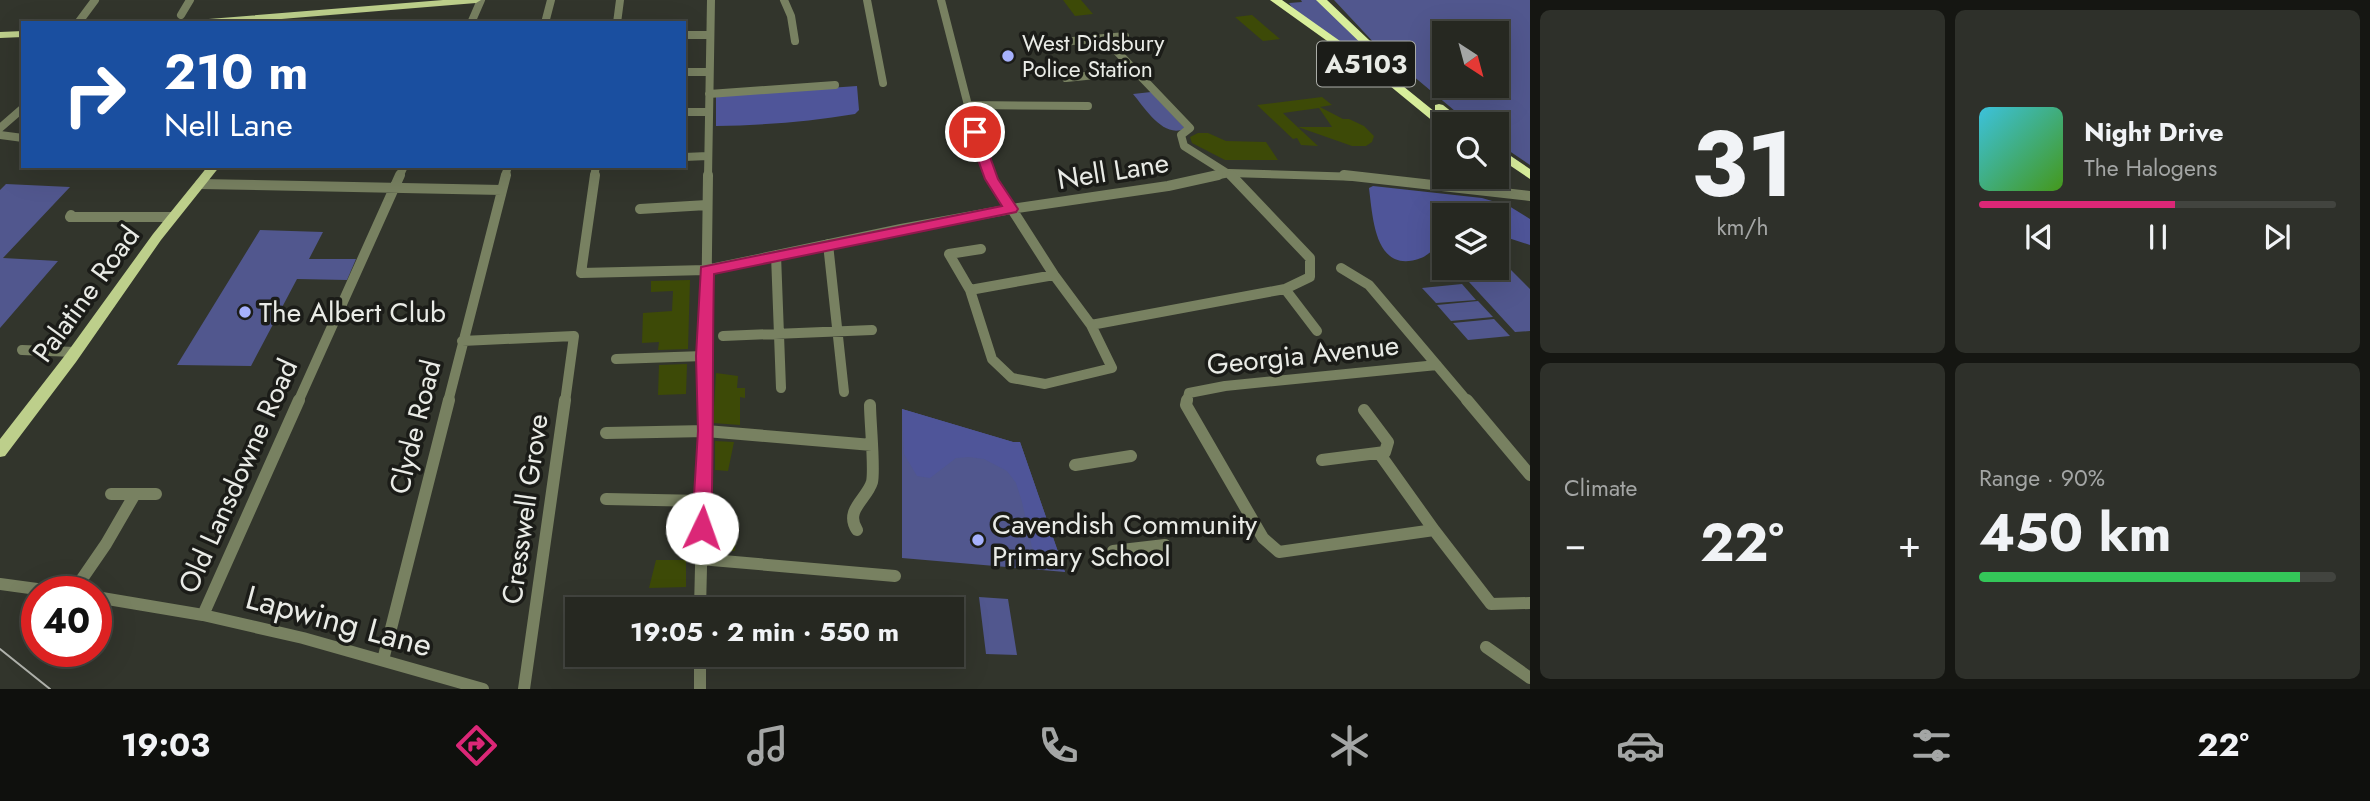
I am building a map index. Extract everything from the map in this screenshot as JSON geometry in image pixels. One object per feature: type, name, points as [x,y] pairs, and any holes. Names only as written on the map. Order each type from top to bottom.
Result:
[{"type":"highway","name":"A5103","points":[[1275,0],[1394,84],[1432,114]]},
{"type":"highway","name":"A5103","points":[[1321,0],[1381,60],[1446,112]]},
{"type":"highway","points":[[1509,160],[1530,175]]},
{"type":"highway","points":[[1509,171],[1530,186]]},
{"type":"main road","points":[[322,21],[337,0]]},
{"type":"main road","points":[[224,21],[479,0]]},
{"type":"main road","points":[[0,35],[21,34]]},
{"type":"main road","name":"Palatine Road","points":[[0,451],[172,217],[212,168]]},
{"type":"street","points":[[79,21],[95,0]]},
{"type":"street","points":[[181,15],[190,0]]},
{"type":"street","points":[[472,21],[479,0]]},
{"type":"street","points":[[546,21],[551,0]]},
{"type":"street","points":[[617,21],[620,0]]},
{"type":"street","points":[[700,597],[706,431],[704,356],[710,0]]},
{"type":"street","points":[[784,0],[791,16],[795,41]]},
{"type":"street","points":[[867,0],[883,83]]},
{"type":"street","points":[[941,0],[980,152],[991,179],[1091,326],[1112,368],[1045,384],[1012,378],[992,359],[970,290],[949,254],[981,249]]},
{"type":"street","points":[[686,35],[710,35]]},
{"type":"street","points":[[1052,43],[1125,36]]},
{"type":"street","points":[[1091,326],[1285,289],[1310,277],[1310,258],[1229,173],[1184,145],[1181,135],[1190,128],[1105,39]]},
{"type":"street","points":[[1066,78],[1135,71]]},
{"type":"street","points":[[686,72],[709,72]]},
{"type":"street","points":[[709,94],[835,85]]},
{"type":"street","points":[[968,105],[1088,106]]},
{"type":"street","points":[[0,128],[21,110]]},
{"type":"street","points":[[686,112],[709,112]]},
{"type":"street","points":[[0,135],[21,138]]},
{"type":"street","points":[[686,157],[708,156]]},
{"type":"street","name":"Old Lansdowne Road","points":[[204,615],[403,168]]},
{"type":"street","name":"Clyde Road","points":[[383,660],[508,168]]},
{"type":"street","name":"Nell Lane","points":[[596,168],[581,273],[706,271],[828,244],[1011,209],[1168,186],[1229,173],[1341,175],[1530,196]]},
{"type":"street","points":[[200,184],[502,190]]},
{"type":"street","points":[[640,209],[707,205]]},
{"type":"street","points":[[71,215],[70,218],[90,219],[126,216],[172,217]]},
{"type":"street","points":[[828,244],[844,392]]},
{"type":"street","points":[[776,255],[781,388]]},
{"type":"street","points":[[1341,268],[1369,285],[1530,475]]},
{"type":"street","points":[[970,290],[1054,275]]},
{"type":"street","points":[[1285,289],[1317,331]]},
{"type":"street","points":[[723,335],[872,330]]},
{"type":"street","name":"Cresswell Grove","points":[[462,341],[574,336],[524,689]]},
{"type":"street","points":[[22,350],[75,352]]},
{"type":"street","points":[[617,359],[704,356]]},
{"type":"street","name":"Georgia Avenue","points":[[1434,530],[1279,552],[1263,538],[1186,405],[1189,393],[1225,386],[1437,365]]},
{"type":"street","points":[[857,530],[853,524],[854,510],[872,482],[870,405]]},
{"type":"street","points":[[1322,460],[1385,452],[1388,442],[1364,410]]},
{"type":"street","points":[[606,433],[706,431],[872,445]]},
{"type":"street","points":[[1379,453],[1492,604],[1530,603]]},
{"type":"street","points":[[1075,465],[1130,456]]},
{"type":"street","points":[[111,494],[156,494]]},
{"type":"street","points":[[84,576],[135,494]]},
{"type":"street","points":[[606,499],[703,501]]},
{"type":"street","points":[[1113,551],[1165,545]]},
{"type":"street","points":[[700,559],[895,576]]},
{"type":"street","points":[[0,583],[21,586]]},
{"type":"street","name":"Lapwing Lane","points":[[112,600],[204,615],[383,660],[483,689]]},
{"type":"street","points":[[1486,647],[1530,678]]},
{"type":"street","points":[[700,667],[700,689]]},
{"type":"shaded area","points":[[1301,0],[1318,0],[1406,84],[1402,85],[1295,12],[1289,3],[1302,2]]},
{"type":"shaded area","points":[[1334,0],[1530,0],[1530,165],[1509,151],[1509,112],[1456,112],[1439,98],[1509,98],[1509,21],[1432,21],[1432,92],[1376,45]]},
{"type":"shaded area","points":[[857,86],[859,110],[855,114],[786,123],[716,126],[716,96]]},
{"type":"shaded area","points":[[1151,92],[1184,129],[1176,131],[1162,126],[1133,94]]},
{"type":"shaded area","points":[[6,184],[70,187],[3,258],[58,261],[0,328],[0,190]]},
{"type":"shaded area","points":[[1373,186],[1482,198],[1499,203],[1432,203],[1432,251],[1421,258],[1406,261],[1394,259],[1379,241],[1369,188]]},
{"type":"shaded area","points":[[1509,206],[1530,219],[1530,245],[1509,238]]},
{"type":"shaded area","name":"The Albert Club","points":[[260,230],[323,232],[309,259],[356,259],[347,280],[297,279],[251,366],[177,365]]},
{"type":"shaded area","points":[[1509,268],[1530,289],[1530,331],[1515,332],[1467,280],[1509,280]]},
{"type":"shaded area","points":[[1462,284],[1476,300],[1436,303],[1422,288]]},
{"type":"shaded area","points":[[1478,301],[1493,317],[1451,321],[1437,305]]},
{"type":"shaded area","points":[[1494,319],[1510,336],[1468,340],[1453,323]]},
{"type":"shaded area","points":[[902,409],[1020,442],[1065,572],[902,558]]},
{"type":"shaded area","points":[[902,409],[1020,442],[1065,572],[1043,565],[1032,547],[1016,483],[1007,471],[984,459],[969,457],[956,458],[930,478],[917,476],[904,454]]},
{"type":"shaded area","points":[[979,597],[1008,599],[1017,655],[986,654]]},
{"type":"building","points":[[1063,0],[1081,0],[1093,14],[1075,16]]},
{"type":"building","points":[[1252,15],[1280,39],[1263,41],[1235,17]]},
{"type":"building","points":[[1322,97],[1332,105],[1320,107],[1364,126],[1374,136],[1372,142],[1366,146],[1352,146],[1298,127],[1332,127],[1319,108],[1283,113],[1318,146],[1301,145],[1297,138],[1293,139],[1257,105]]},
{"type":"building","points":[[1198,133],[1208,133],[1226,141],[1266,142],[1278,160],[1225,160],[1192,143],[1190,137]]},
{"type":"building","points":[[690,280],[688,349],[658,350],[659,342],[642,343],[643,313],[672,311],[673,291],[651,292],[651,281]]},
{"type":"building","points":[[687,364],[686,394],[658,395],[659,365]]},
{"type":"building","points":[[716,373],[738,376],[737,388],[745,388],[745,398],[740,397],[740,425],[713,423]]},
{"type":"building","points":[[715,441],[734,442],[728,471],[715,470]]},
{"type":"building","points":[[719,526],[736,526],[735,551],[718,551]]},
{"type":"building","points":[[656,560],[686,560],[686,587],[649,588]]},
{"type":"tram line","points":[[0,649],[50,689]]},
{"type":"place","name":"West Didsbury Police Station","points":[[1008,56]]},
{"type":"place","name":"The Albert Club","points":[[245,312]]},
{"type":"place","name":"Cavendish Community Primary School","points":[[978,540]]},
{"type":"route","points":[[702,528],[707,394],[704,356],[706,271],[1011,209],[991,179],[975,132]]}]
